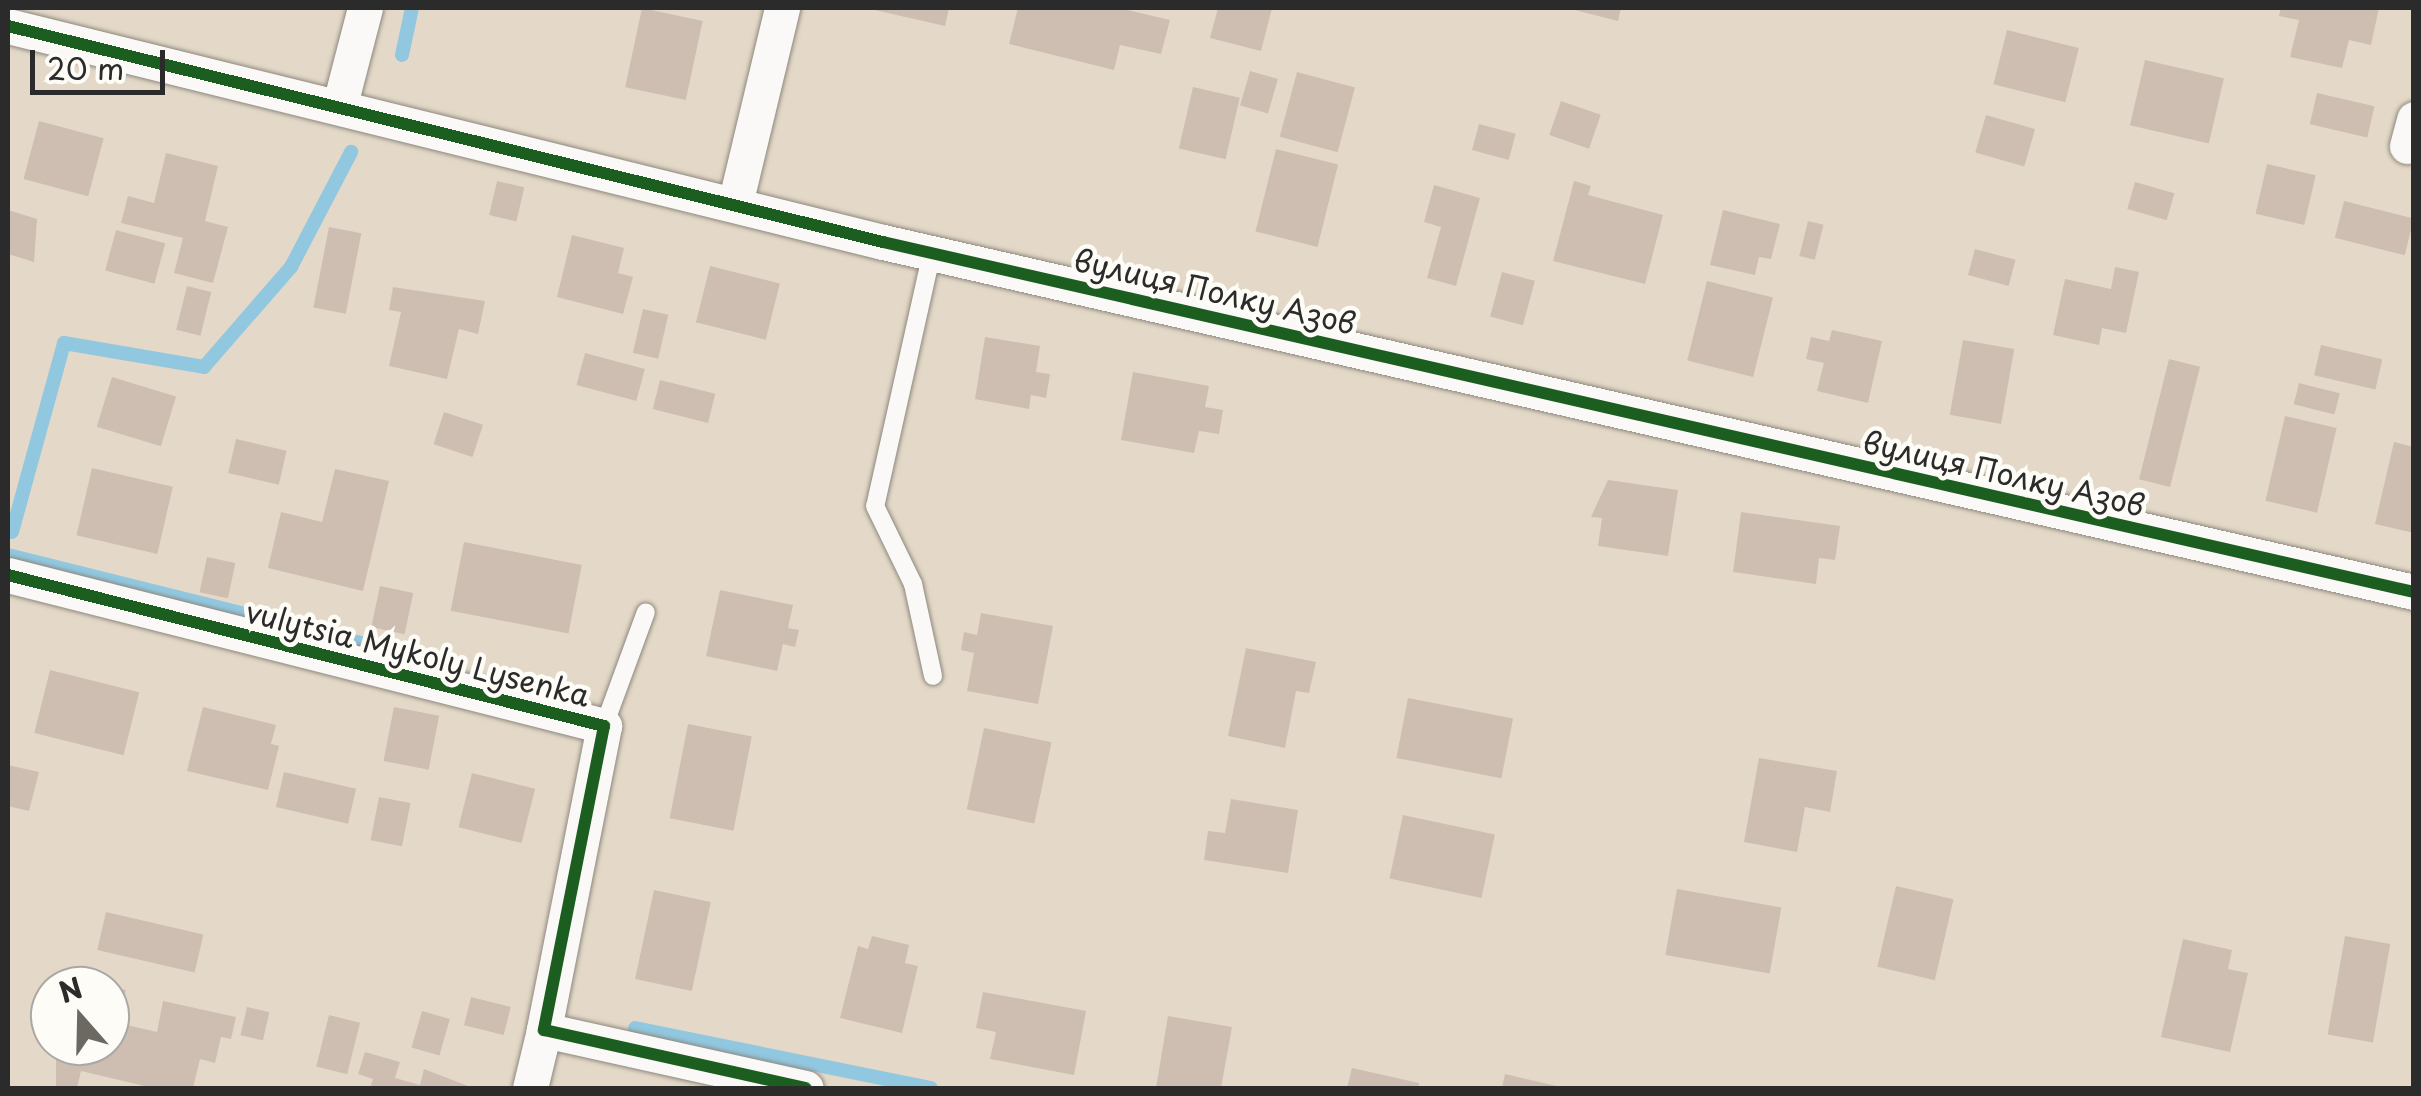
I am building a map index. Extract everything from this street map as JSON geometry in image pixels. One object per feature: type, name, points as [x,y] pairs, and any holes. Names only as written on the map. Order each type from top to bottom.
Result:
[{"type":"street","points":[[340,104],[364,8]]},
{"type":"street","points":[[735,204],[782,8]]},
{"type":"street","name":"вулиця Полку Азов","points":[[8,26],[340,104],[932,252],[2414,592]]},
{"type":"street","name":"vulytsia Mykoly Lysenka","points":[[8,575],[604,726],[530,1088]]},
{"type":"street","points":[[544,1030],[806,1088]]},
{"type":"lane","points":[[932,252],[875,506],[922,609],[933,676]]},
{"type":"lane","points":[[604,726],[646,612]]},
{"type":"building","points":[[642,8],[703,21],[686,100],[625,87]]},
{"type":"building","points":[[866,8],[949,8],[945,26]]},
{"type":"building","points":[[1018,8],[1119,8],[1170,20],[1161,54],[1120,45],[1114,70],[1009,44]]},
{"type":"building","points":[[1218,8],[1272,8],[1261,51],[1210,38]]},
{"type":"building","points":[[1567,8],[1621,8],[1618,21]]},
{"type":"building","points":[[2281,8],[2379,8],[2371,45],[2349,40],[2342,68],[2290,57],[2299,20],[2279,16]]},
{"type":"building","points":[[2007,30],[2079,48],[2065,102],[1993,84]]},
{"type":"building","points":[[2145,60],[2224,78],[2209,144],[2130,125]]},
{"type":"building","points":[[1250,71],[1278,79],[1268,114],[1240,106]]},
{"type":"building","points":[[1297,72],[1355,88],[1338,152],[1280,137]]},
{"type":"building","points":[[1193,87],[1240,98],[1226,159],[1179,148]]},
{"type":"building","points":[[2317,93],[2374,106],[2367,137],[2310,124]]},
{"type":"building","points":[[1561,101],[1601,115],[1589,149],[1549,135]]},
{"type":"building","points":[[1986,115],[2035,129],[2024,167],[1975,152]]},
{"type":"building","points":[[39,121],[104,138],[88,196],[23,179]]},
{"type":"building","points":[[1479,124],[1516,134],[1509,160],[1472,150]]},
{"type":"building","points":[[1276,149],[1338,164],[1318,247],[1255,231]]},
{"type":"building","points":[[166,153],[218,166],[205,221],[228,227],[213,283],[174,273],[183,238],[121,223],[128,196],[154,203]]},
{"type":"building","points":[[2267,164],[2316,175],[2304,225],[2256,214]]},
{"type":"building","points":[[497,181],[524,187],[516,221],[489,215]]},
{"type":"building","points":[[1574,181],[1591,186],[1588,195],[1663,215],[1645,284],[1553,261]]},
{"type":"building","points":[[2135,182],[2174,193],[2167,220],[2127,209]]},
{"type":"building","points":[[1434,185],[1480,198],[1456,286],[1427,278],[1441,227],[1424,222]]},
{"type":"building","points":[[2344,201],[2414,218],[2405,255],[2335,238]]},
{"type":"building","points":[[8,210],[37,219],[34,262],[8,254]]},
{"type":"building","points":[[1723,210],[1780,224],[1771,259],[1759,257],[1755,275],[1710,265]]},
{"type":"building","points":[[1808,221],[1824,225],[1815,260],[1799,256]]},
{"type":"building","points":[[329,227],[361,233],[346,314],[313,307]]},
{"type":"building","points":[[116,230],[165,243],[154,284],[105,271]]},
{"type":"building","points":[[572,235],[624,248],[618,273],[633,277],[623,314],[557,297]]},
{"type":"building","points":[[1975,249],[2016,260],[2009,286],[1968,275]]},
{"type":"building","points":[[710,266],[780,283],[766,340],[696,322]]},
{"type":"building","points":[[2115,267],[2139,272],[2126,333],[2102,328],[2099,345],[2053,335],[2065,279],[2111,289]]},
{"type":"building","points":[[1502,272],[1535,281],[1523,325],[1490,316]]},
{"type":"building","points":[[1707,281],[1773,297],[1753,377],[1687,361]]},
{"type":"building","points":[[187,286],[211,292],[200,336],[176,330]]},
{"type":"building","points":[[393,287],[485,301],[478,334],[459,329],[447,379],[389,366],[401,312],[389,310]]},
{"type":"building","points":[[643,309],[668,315],[658,359],[633,353]]},
{"type":"building","points":[[1832,330],[1882,341],[1868,403],[1817,391],[1824,363],[1806,359],[1811,337],[1829,341]]},
{"type":"building","points":[[985,337],[1040,346],[1036,372],[1050,374],[1046,398],[1031,395],[1029,409],[975,399]]},
{"type":"building","points":[[1963,340],[2014,349],[2001,424],[1950,415]]},
{"type":"building","points":[[2321,345],[2382,359],[2375,389],[2314,375]]},
{"type":"building","points":[[585,353],[645,369],[636,401],[576,385]]},
{"type":"building","points":[[2169,359],[2200,367],[2170,487],[2139,479]]},
{"type":"building","points":[[1133,372],[1209,386],[1205,407],[1223,410],[1219,434],[1199,431],[1194,453],[1121,440]]},
{"type":"building","points":[[112,377],[176,397],[161,446],[97,427]]},
{"type":"building","points":[[660,380],[715,394],[708,423],[653,409]]},
{"type":"building","points":[[2299,383],[2340,393],[2334,415],[2294,404]]},
{"type":"building","points":[[444,412],[483,425],[472,457],[433,444]]},
{"type":"building","points":[[2285,416],[2337,428],[2317,513],[2265,501]]},
{"type":"building","points":[[236,439],[287,451],[279,485],[228,473]]},
{"type":"building","points":[[2394,442],[2414,447],[2414,533],[2375,524]]},
{"type":"building","points":[[92,468],[173,487],[157,554],[76,535]]},
{"type":"building","points":[[335,469],[389,481],[363,591],[268,568],[281,512],[322,522]]},
{"type":"building","points":[[1608,480],[1678,490],[1668,556],[1598,546],[1602,518],[1591,517]]},
{"type":"building","points":[[1741,512],[1840,526],[1835,560],[1819,558],[1816,584],[1733,572]]},
{"type":"building","points":[[464,542],[582,565],[568,634],[451,611]]},
{"type":"building","points":[[207,557],[235,563],[228,598],[200,592]]},
{"type":"building","points":[[380,586],[413,593],[405,634],[371,627]]},
{"type":"building","points":[[720,590],[793,605],[788,628],[799,630],[795,647],[783,644],[777,671],[706,656]]},
{"type":"building","points":[[981,613],[1053,626],[1038,704],[967,691],[974,653],[961,650],[964,632],[977,635]]},
{"type":"building","points":[[1246,648],[1316,662],[1309,693],[1296,691],[1285,748],[1228,736]]},
{"type":"building","points":[[50,670],[139,692],[124,755],[34,733]]},
{"type":"building","points":[[1408,698],[1513,718],[1501,778],[1396,758]]},
{"type":"building","points":[[203,707],[276,725],[271,744],[279,746],[268,790],[187,771]]},
{"type":"building","points":[[394,707],[439,716],[429,770],[384,761]]},
{"type":"building","points":[[688,724],[752,736],[733,831],[670,818]]},
{"type":"building","points":[[984,728],[1051,742],[1034,824],[967,809]]},
{"type":"building","points":[[1759,758],[1837,771],[1830,812],[1805,807],[1797,852],[1744,842]]},
{"type":"building","points":[[8,765],[39,772],[29,811],[8,806]]},
{"type":"building","points":[[284,772],[356,789],[348,824],[276,807]]},
{"type":"building","points":[[472,773],[535,789],[522,843],[458,827]]},
{"type":"building","points":[[379,797],[410,803],[402,846],[371,840]]},
{"type":"building","points":[[1231,799],[1298,810],[1288,873],[1204,860],[1208,831],[1225,833]]},
{"type":"building","points":[[1403,815],[1495,835],[1481,898],[1389,879]]},
{"type":"building","points":[[1896,886],[1953,899],[1935,980],[1877,967]]},
{"type":"building","points":[[1677,889],[1781,907],[1770,973],[1665,955]]},
{"type":"building","points":[[654,890],[711,902],[692,991],[635,979]]},
{"type":"building","points":[[106,912],[203,934],[195,972],[97,950]]},
{"type":"building","points":[[872,936],[909,945],[905,963],[918,966],[902,1033],[840,1018],[858,946],[868,949]]},
{"type":"building","points":[[2345,936],[2390,944],[2373,1042],[2328,1034]]},
{"type":"building","points":[[2183,939],[2232,950],[2228,969],[2248,973],[2230,1052],[2161,1037]]},
{"type":"building","points":[[983,992],[1086,1011],[1074,1075],[990,1059],[996,1032],[976,1028]]},
{"type":"building","points":[[471,997],[511,1007],[504,1035],[464,1025]]},
{"type":"building","points":[[163,1001],[236,1017],[231,1039],[221,1037],[215,1063],[200,1059],[193,1088],[153,1088],[81,1071],[77,1088],[56,1087],[56,1066],[130,1066],[130,1026],[157,1032]]},
{"type":"building","points":[[247,1007],[269,1012],[263,1040],[240,1035]]},
{"type":"building","points":[[422,1011],[450,1019],[439,1056],[412,1048]]},
{"type":"building","points":[[329,1015],[360,1023],[347,1074],[316,1066]]},
{"type":"building","points":[[1168,1016],[1232,1027],[1221,1088],[1156,1088]]},
{"type":"building","points":[[365,1052],[400,1062],[395,1078],[420,1085],[424,1069],[473,1088],[370,1088],[373,1079],[358,1074]]},
{"type":"building","points":[[1352,1068],[1419,1083],[1418,1088],[1347,1088]]},
{"type":"building","points":[[1505,1074],[1561,1087],[1561,1088],[1502,1088]]},
{"type":"waterway","points":[[402,55],[412,8]]},
{"type":"waterway","points":[[12,532],[64,343],[204,367],[291,267],[351,152]]},
{"type":"waterway","points":[[8,555],[458,667]]},
{"type":"waterway","points":[[635,1028],[931,1088]]},
{"type":"cycle path","points":[[8,26],[883,242],[2414,592]]},
{"type":"cycle path","points":[[8,575],[604,726],[544,1030],[806,1088]]}]
